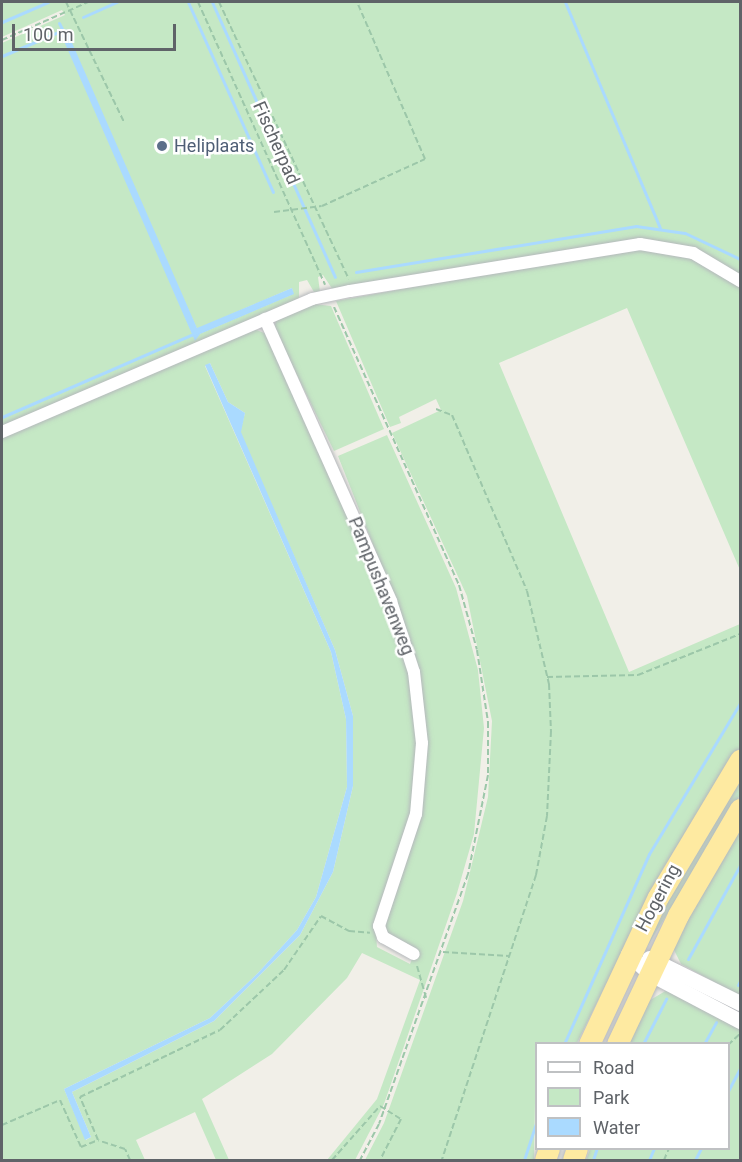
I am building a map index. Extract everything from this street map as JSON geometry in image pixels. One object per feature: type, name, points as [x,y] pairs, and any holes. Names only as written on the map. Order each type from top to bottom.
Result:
[{"type":"highway","name":"Hogering","points":[[590,1042],[628,954],[741,760]]},
{"type":"highway","name":"Hogering","points":[[617,1042],[652,966],[741,809]]},
{"type":"street","points":[[2,432],[265,319],[329,295],[640,244],[693,254],[741,281]]},
{"type":"street","name":"Pampushavenweg","points":[[265,319],[391,601],[414,672],[422,743],[416,814],[380,934]]},
{"type":"street","points":[[380,934],[414,954]]},
{"type":"street","points":[[628,954],[741,1003]]},
{"type":"street","points":[[652,966],[741,1021]]},
{"type":"path","points":[[66,2],[124,122]]},
{"type":"path","points":[[2,40],[88,2]]},
{"type":"path","name":"Fischerpad","points":[[198,2],[329,295]]},
{"type":"path","points":[[219,2],[333,256],[347,266],[350,291]]},
{"type":"path","points":[[274,212],[311,208],[425,159],[357,2]]},
{"type":"path","points":[[436,409],[452,415],[527,591],[547,677],[547,816],[536,875],[442,1161]]},
{"type":"path","points":[[547,677],[638,675],[741,634]]},
{"type":"path","points":[[98,1140],[80,1097],[220,1030],[284,970],[321,916],[349,931],[380,934]]},
{"type":"path","points":[[442,952],[509,956]]},
{"type":"path","points":[[414,954],[426,998]]},
{"type":"path","points":[[2,1125],[60,1100],[81,1148],[98,1140],[125,1149],[130,1161]]},
{"type":"path","points":[[332,1161],[380,1106],[401,1119],[380,1161]]},
{"type":"green space","points":[[2,2],[740,2],[740,276],[696,250],[635,240],[333,290],[323,275],[318,277],[320,292],[314,292],[307,280],[299,282],[299,300],[2,427],[2,43],[65,15],[62,10],[2,37]],"holes":[[[63,30],[197,329],[292,288],[293,294],[199,334],[195,340]]]},
{"type":"green space","points":[[628,248],[684,254],[740,286],[740,570],[627,308],[499,363],[629,672],[740,624],[740,747],[664,867],[577,1042],[535,1042],[534,1160],[365,1160],[384,1123],[463,901],[488,797],[492,721],[467,596],[392,433],[441,410],[436,399],[399,417],[401,423],[390,427],[336,301]]},
{"type":"green space","points":[[314,304],[331,306],[384,429],[334,451],[274,328],[276,321]]},
{"type":"green space","points":[[254,329],[267,334],[388,604],[410,673],[418,744],[413,815],[376,933],[377,947],[410,964],[415,951],[385,936],[382,927],[419,815],[422,697],[406,628],[338,456],[387,435],[456,588],[478,670],[484,728],[474,834],[457,893],[384,1104],[355,1160],[327,1160],[377,1099],[420,980],[362,953],[347,978],[272,1054],[202,1099],[229,1160],[216,1160],[195,1112],[136,1140],[145,1160],[2,1160],[2,437]],"holes":[[[210,363],[228,402],[245,413],[240,432],[335,650],[353,716],[353,786],[333,872],[300,935],[214,1021],[72,1092],[91,1137],[86,1140],[64,1089],[210,1018],[258,973],[297,930],[316,897],[347,787],[346,719],[331,652],[205,366]]]},
{"type":"green space","points":[[740,771],[740,795],[645,950],[643,941]]},
{"type":"green space","points":[[740,824],[740,996],[681,964],[672,946]]},
{"type":"green space","points":[[667,990],[740,1023],[740,1160],[586,1160],[590,1150],[730,1150],[730,1042],[628,1042],[647,1002]]},
{"type":"water","points":[[66,29],[197,328],[292,288],[294,294],[200,334],[195,341],[60,32]]},
{"type":"water","points":[[210,363],[228,402],[245,413],[241,432],[335,650],[353,716],[353,786],[333,872],[300,935],[214,1021],[72,1092],[91,1137],[85,1140],[64,1089],[210,1018],[258,973],[297,930],[316,897],[347,787],[346,719],[331,652],[205,365]]},
{"type":"waterway","points":[[2,22],[48,2]]},
{"type":"waterway","points":[[83,17],[117,2]]},
{"type":"waterway","points":[[188,2],[273,192]]},
{"type":"waterway","points":[[212,2],[335,277]]},
{"type":"waterway","points":[[565,2],[660,228]]},
{"type":"waterway","points":[[59,23],[64,33]]},
{"type":"waterway","points":[[2,56],[61,31]]},
{"type":"waterway","points":[[356,272],[636,226],[685,233],[740,259]]},
{"type":"waterway","points":[[2,417],[195,333]]},
{"type":"waterway","points":[[565,1042],[649,854],[740,703]]},
{"type":"waterway","points":[[688,959],[740,865]]},
{"type":"waterway","points":[[738,985],[740,981]]},
{"type":"waterway","points":[[644,1042],[666,999]]},
{"type":"waterway","points":[[705,1042],[716,1022]]},
{"type":"waterway","points":[[730,1087],[740,1068]]},
{"type":"waterway","points":[[524,1160],[535,1127]]},
{"type":"waterway","points":[[593,1160],[596,1150]]},
{"type":"waterway","points":[[649,1160],[653,1150]]},
{"type":"waterway","points":[[695,1160],[700,1150]]},
{"type":"place","name":"Heliplaats","points":[[162,146]]}]
